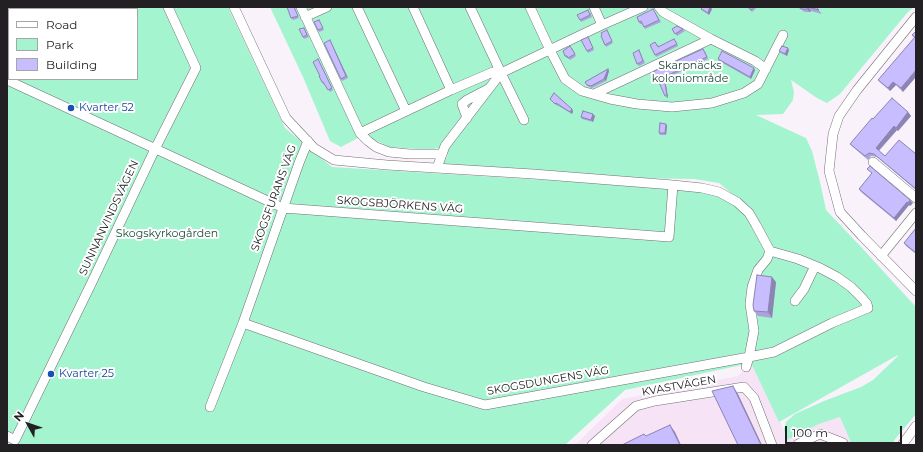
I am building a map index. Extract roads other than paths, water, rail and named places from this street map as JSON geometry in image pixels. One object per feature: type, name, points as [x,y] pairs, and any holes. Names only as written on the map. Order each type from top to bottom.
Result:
[{"type":"street","name":"SUNNANVINDSVÄGEN","points":[[11,438],[93,280],[155,149],[196,68],[168,7]]},
{"type":"street","name":"SKOGSFURANS VÄG","points":[[210,407],[243,323],[308,141],[286,118],[234,7]]},
{"type":"street","points":[[300,7],[360,134],[376,147],[389,152],[410,154],[442,154]]},
{"type":"street","points":[[305,17],[327,7]]},
{"type":"street","points":[[357,7],[406,112]]},
{"type":"street","points":[[413,7],[452,90]]},
{"type":"street","points":[[470,7],[524,120]]},
{"type":"street","points":[[530,7],[565,79],[582,91],[610,99],[637,104],[672,107],[712,103],[744,93],[758,84],[783,35]]},
{"type":"street","points":[[594,7],[602,25]]},
{"type":"street","points":[[437,168],[446,146],[501,73],[643,7]]},
{"type":"street","points":[[659,7],[663,12],[711,39],[755,61],[766,69]]},
{"type":"street","points":[[916,17],[857,90],[839,116],[833,134],[829,171],[840,212],[916,291]]},
{"type":"street","points":[[594,94],[711,39]]},
{"type":"street","points":[[360,134],[493,72],[501,73]]},
{"type":"street","name":"SKOGSBJÖRKENS VÄG","points":[[7,80],[283,208],[669,237],[673,185]]},
{"type":"street","points":[[308,141],[314,148],[334,160],[387,165],[603,179],[702,188],[719,192],[737,202],[749,213],[770,251],[798,259],[815,266],[804,289],[795,301]]},
{"type":"street","points":[[874,162],[916,198]]},
{"type":"street","points":[[881,256],[916,214]]},
{"type":"street","points":[[746,367],[754,331],[750,304],[752,287],[758,270],[767,259],[770,251]]},
{"type":"street","name":"SKOGSDUNGENS VÄG","points":[[243,323],[424,387],[485,405],[774,352],[868,308],[867,304],[851,287],[837,277],[815,266]]},
{"type":"street","name":"KVASTVÄGEN","points":[[592,445],[636,406],[655,401],[744,387],[754,398],[772,445]]},
{"type":"street","points":[[902,445],[916,426]]},
{"type":"street","points":[[798,445],[820,434],[843,443],[844,445]]},
{"type":"place","name":"Kvarter 52","points":[[71,108]]},
{"type":"place","name":"Kvarter 25","points":[[51,374]]},
{"type":"park label","name":"Skarpnäcks koloniområde","points":[[690,72]]},
{"type":"park label","name":"Skogskyrkogården","points":[[167,234]]}]
